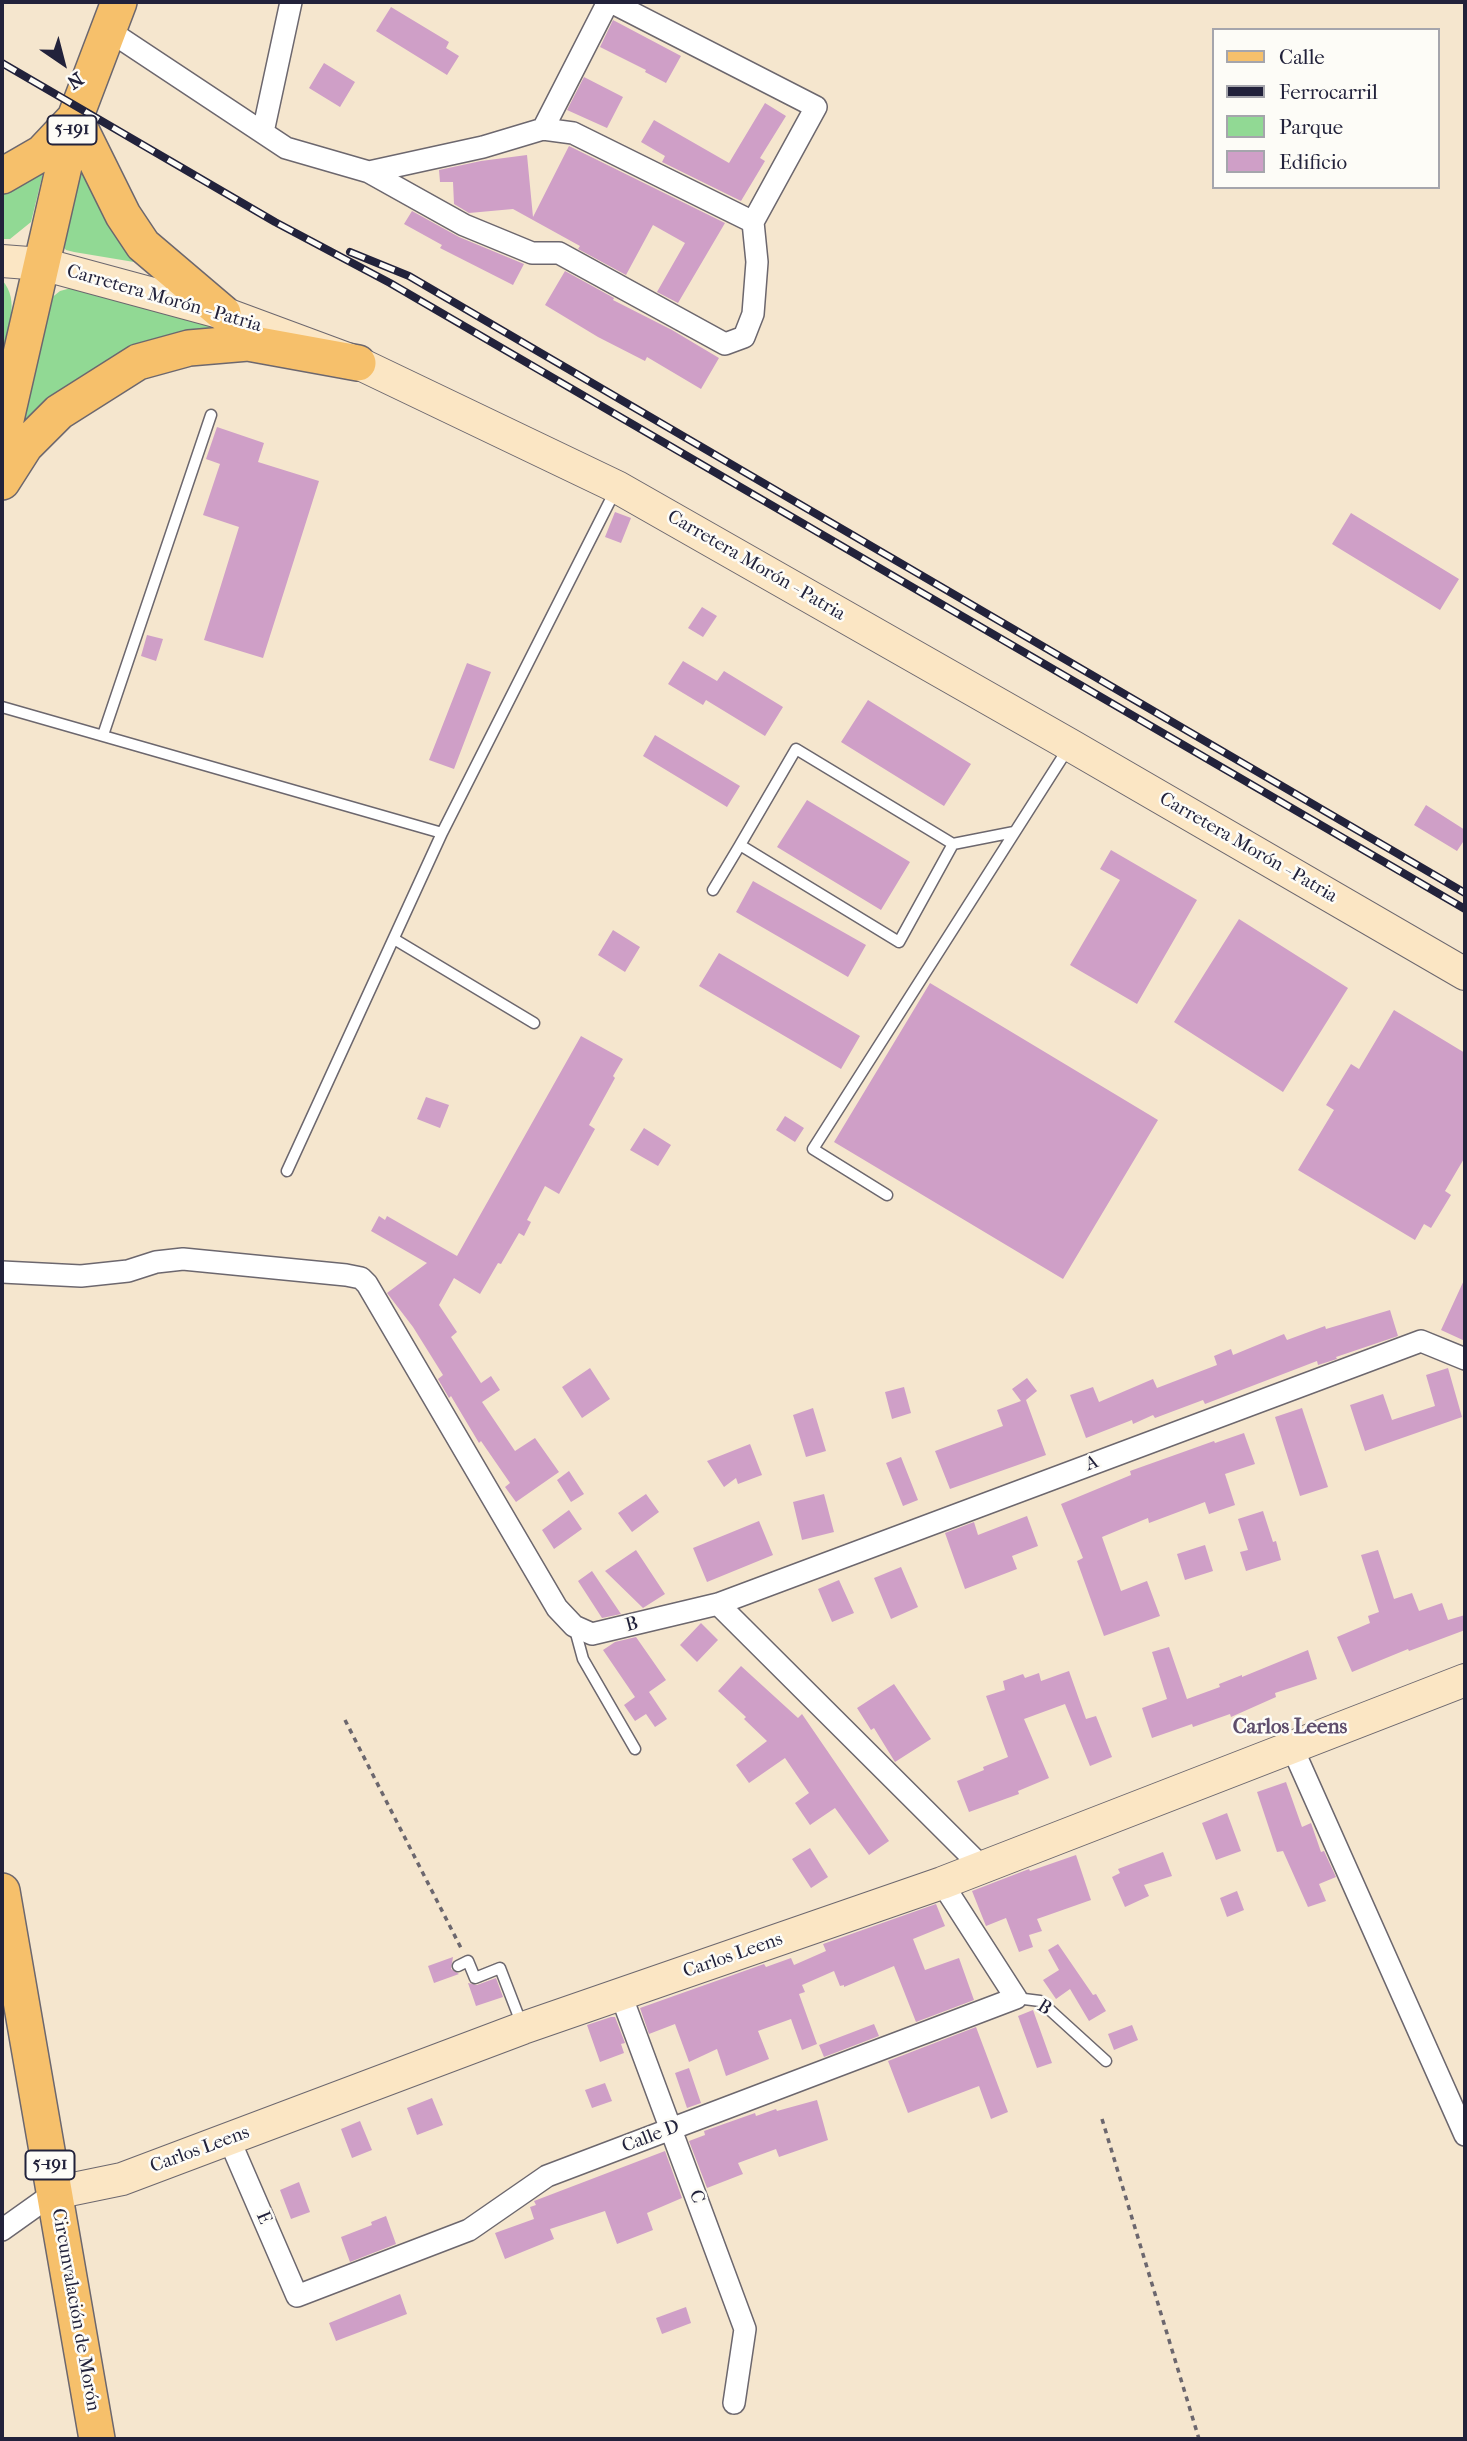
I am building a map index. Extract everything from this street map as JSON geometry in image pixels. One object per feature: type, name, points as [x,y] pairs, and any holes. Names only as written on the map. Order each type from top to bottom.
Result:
[{"type":"main road","name":"5-191","points":[[2,437],[75,117],[113,16]]},
{"type":"main road","points":[[2,176],[42,153],[75,117],[122,215],[144,245],[223,313]]},
{"type":"main road","name":"Carretera Morón - Patria","points":[[2,261],[42,264],[223,313],[358,363],[617,487],[1465,974]]},
{"type":"main road","points":[[2,482],[25,446],[59,412],[138,362],[189,348],[248,343],[358,363]]},
{"type":"main road","name":"Carlos Leens","points":[[54,2193],[122,2179],[523,2028],[942,1883],[1465,1680]]},
{"type":"main road","name":"Circunvalación de Morón","points":[[2,1891],[97,2439]]},
{"type":"street","points":[[263,132],[291,2]]},
{"type":"street","points":[[113,16],[286,148],[369,172],[464,225],[532,253],[559,253],[725,344],[744,337],[753,314],[757,262],[753,222],[816,107],[610,2],[543,129]]},
{"type":"street","points":[[369,172],[483,146],[543,129],[573,133],[753,222]]},
{"type":"street","points":[[2,1272],[81,1276],[128,1271],[156,1262],[183,1259],[361,1278],[557,1608],[574,1626]]},
{"type":"street","name":"A","points":[[718,1604],[1421,1341],[1465,1359]]},
{"type":"street","points":[[718,1604],[983,1868]]},
{"type":"street","name":"B","points":[[574,1626],[592,1634],[718,1604]]},
{"type":"street","points":[[1292,1747],[1465,2135]]},
{"type":"street","name":"B","points":[[942,1883],[1016,1998]]},
{"type":"street","name":"C","points":[[621,1995],[745,2329],[734,2403]]},
{"type":"street","name":"Calle D","points":[[297,2296],[469,2230],[547,2176],[1016,1998]]},
{"type":"street","name":"E","points":[[229,2139],[297,2296]]},
{"type":"street","name":"Carlos Leens","points":[[2,2230],[54,2193]]},
{"type":"lane","points":[[103,735],[211,415]]},
{"type":"lane","points":[[288,1171],[442,833],[617,487]]},
{"type":"lane","points":[[2,707],[442,833]]},
{"type":"lane","points":[[887,1195],[813,1149],[1070,745]]},
{"type":"lane","points":[[713,890],[796,750],[953,844],[1014,832]]},
{"type":"lane","points":[[740,845],[898,942],[953,844]]},
{"type":"lane","points":[[394,939],[534,1023]]},
{"type":"lane","points":[[574,1626],[583,1659],[635,1749]]},
{"type":"lane","points":[[463,1963],[475,1978],[500,1968],[523,2028]]},
{"type":"lane","name":"B","points":[[1016,1998],[1040,2001],[1106,2061]]},
{"type":"path","points":[[345,1720],[463,1963]]},
{"type":"path","points":[[1102,2119],[1199,2439]]},
{"type":"green space","points":[[78,152],[146,264],[66,250],[59,242]]},
{"type":"green space","points":[[45,165],[31,222],[10,239],[2,239],[2,181]]},
{"type":"green space","points":[[2,280],[8,288],[12,306],[2,354]]},
{"type":"green space","points":[[71,288],[226,325],[166,340],[109,360],[74,381],[20,428],[50,299],[60,291]]},
{"type":"building","points":[[391,7],[449,42],[446,48],[459,56],[447,75],[376,31]]},
{"type":"building","points":[[613,20],[681,56],[666,83],[600,47]]},
{"type":"building","points":[[324,63],[355,82],[340,107],[309,88]]},
{"type":"building","points":[[584,77],[623,97],[607,128],[567,110]]},
{"type":"building","points":[[765,103],[786,116],[760,158],[765,161],[741,201],[662,162],[665,156],[641,142],[654,120],[729,163]]},
{"type":"building","points":[[569,146],[725,223],[678,303],[657,292],[685,243],[653,225],[626,275],[513,209],[469,213],[454,204],[453,182],[440,182],[439,170],[527,155],[533,217]]},
{"type":"building","points":[[412,211],[459,237],[524,264],[513,285],[440,248],[442,245],[404,224]]},
{"type":"building","points":[[565,271],[719,358],[701,389],[647,357],[645,361],[598,337],[545,305]]},
{"type":"building","points":[[217,427],[264,443],[258,462],[319,481],[263,658],[204,640],[239,527],[203,515],[220,464],[206,459]]},
{"type":"building","points":[[615,512],[631,518],[621,543],[605,537]]},
{"type":"building","points":[[1351,513],[1459,579],[1440,610],[1332,544]]},
{"type":"building","points":[[702,607],[717,616],[703,637],[688,628]]},
{"type":"building","points":[[147,635],[163,639],[156,661],[141,656]]},
{"type":"building","points":[[683,661],[717,681],[724,671],[783,707],[765,736],[706,700],[703,705],[668,684]]},
{"type":"building","points":[[467,663],[491,672],[454,769],[429,760]]},
{"type":"building","points":[[868,700],[971,764],[944,806],[841,742]]},
{"type":"building","points":[[655,735],[740,786],[727,807],[643,756]]},
{"type":"building","points":[[807,800],[910,862],[881,910],[777,847]]},
{"type":"building","points":[[1426,805],[1465,830],[1465,839],[1457,851],[1414,825]]},
{"type":"building","points":[[1111,850],[1197,900],[1137,1004],[1070,965],[1120,880],[1100,869]]},
{"type":"building","points":[[753,881],[866,945],[848,977],[736,912]]},
{"type":"building","points":[[1239,919],[1348,988],[1283,1092],[1174,1022]]},
{"type":"building","points":[[613,930],[640,947],[625,972],[598,955]]},
{"type":"building","points":[[719,953],[860,1036],[841,1069],[699,986]]},
{"type":"building","points":[[930,983],[1158,1120],[1063,1279],[834,1142]]},
{"type":"building","points":[[1394,1010],[1465,1053],[1465,1157],[1445,1191],[1451,1195],[1431,1228],[1424,1224],[1415,1240],[1298,1170],[1334,1110],[1326,1105],[1351,1064],[1359,1069]]},
{"type":"building","points":[[581,1036],[623,1059],[589,1125],[595,1129],[559,1194],[545,1186],[527,1220],[531,1222],[524,1236],[519,1233],[480,1294],[454,1278],[439,1305],[457,1332],[451,1337],[481,1383],[491,1376],[500,1390],[482,1402],[515,1451],[535,1438],[559,1472],[516,1502],[505,1487],[510,1483],[481,1441],[479,1443],[451,1396],[449,1398],[438,1379],[443,1375],[413,1327],[387,1293],[427,1263],[371,1231],[379,1216],[385,1220],[387,1216],[457,1256]]},
{"type":"building","points":[[426,1097],[449,1105],[440,1128],[417,1119]]},
{"type":"building","points":[[785,1116],[804,1128],[795,1142],[776,1130]]},
{"type":"building","points":[[644,1128],[671,1145],[658,1166],[630,1150]]},
{"type":"building","points":[[1465,1278],[1465,1341],[1441,1330]]},
{"type":"building","points":[[1390,1310],[1398,1336],[1318,1365],[1317,1361],[1205,1404],[1203,1400],[1155,1418],[1153,1415],[1133,1424],[1132,1420],[1086,1438],[1070,1395],[1093,1387],[1099,1402],[1153,1379],[1157,1388],[1217,1365],[1214,1356],[1231,1349],[1233,1355],[1284,1334],[1287,1340],[1325,1326],[1326,1329]]},
{"type":"building","points":[[590,1368],[610,1399],[582,1418],[562,1387]]},
{"type":"building","points":[[1448,1368],[1462,1417],[1365,1451],[1350,1405],[1383,1394],[1392,1420],[1435,1406],[1426,1375]]},
{"type":"building","points":[[1027,1378],[1037,1391],[1026,1400],[1046,1455],[950,1489],[935,1451],[1003,1426],[997,1410],[1021,1401],[1012,1389]]},
{"type":"building","points":[[904,1387],[911,1413],[892,1419],[885,1392]]},
{"type":"building","points":[[813,1408],[826,1451],[806,1457],[793,1415]]},
{"type":"building","points":[[1302,1408],[1328,1487],[1300,1496],[1275,1417]]},
{"type":"building","points":[[1244,1433],[1255,1464],[1225,1474],[1235,1505],[1209,1514],[1205,1502],[1149,1523],[1148,1518],[1102,1537],[1121,1591],[1147,1581],[1160,1616],[1104,1636],[1077,1561],[1083,1558],[1061,1504],[1131,1475],[1130,1471]]},
{"type":"building","points":[[750,1444],[762,1475],[738,1484],[736,1478],[724,1487],[707,1461]]},
{"type":"building","points":[[901,1457],[918,1500],[903,1506],[886,1463]]},
{"type":"building","points":[[569,1471],[584,1494],[571,1502],[557,1480]]},
{"type":"building","points":[[646,1494],[659,1512],[632,1532],[618,1513]]},
{"type":"building","points":[[824,1494],[834,1532],[802,1540],[793,1502]]},
{"type":"building","points":[[569,1510],[582,1529],[554,1549],[542,1530]]},
{"type":"building","points":[[1263,1511],[1281,1560],[1246,1571],[1240,1552],[1248,1550],[1238,1519]]},
{"type":"building","points":[[1027,1516],[1038,1546],[1012,1556],[1017,1569],[965,1589],[945,1533],[974,1522],[978,1535]]},
{"type":"building","points":[[759,1521],[773,1555],[707,1582],[693,1548]]},
{"type":"building","points":[[1205,1545],[1213,1571],[1185,1580],[1177,1554]]},
{"type":"building","points":[[636,1550],[665,1594],[643,1608],[605,1571]]},
{"type":"building","points":[[1378,1550],[1394,1599],[1412,1593],[1419,1611],[1442,1603],[1448,1620],[1465,1615],[1465,1630],[1352,1672],[1337,1637],[1370,1623],[1368,1616],[1379,1612],[1361,1555]]},
{"type":"building","points":[[901,1567],[918,1607],[891,1619],[874,1578]]},
{"type":"building","points":[[592,1571],[621,1614],[602,1618],[578,1581]]},
{"type":"building","points":[[839,1580],[854,1613],[832,1622],[818,1589]]},
{"type":"building","points":[[701,1623],[718,1640],[697,1662],[680,1645]]},
{"type":"building","points":[[636,1637],[666,1680],[649,1692],[667,1719],[655,1727],[646,1714],[635,1721],[624,1705],[635,1697],[603,1650],[615,1642]]},
{"type":"building","points":[[1169,1647],[1187,1699],[1308,1650],[1317,1679],[1275,1693],[1276,1697],[1231,1717],[1230,1714],[1193,1727],[1192,1724],[1152,1738],[1142,1708],[1167,1699],[1152,1652]]},
{"type":"building","points":[[741,1666],[798,1718],[802,1714],[889,1841],[869,1855],[835,1808],[810,1825],[795,1803],[809,1793],[785,1758],[749,1783],[736,1765],[767,1741],[718,1691]]},
{"type":"building","points":[[1069,1671],[1086,1719],[1096,1716],[1112,1757],[1090,1766],[1065,1704],[1024,1719],[1049,1778],[1018,1791],[1019,1794],[969,1812],[957,1781],[1008,1757],[986,1696],[1005,1690],[1003,1681],[1023,1674],[1025,1678],[1039,1673],[1041,1681]]},
{"type":"building","points":[[894,1684],[931,1739],[895,1762],[874,1728],[871,1730],[857,1708]]},
{"type":"building","points":[[1286,1782],[1302,1827],[1311,1823],[1321,1852],[1324,1851],[1336,1877],[1319,1884],[1326,1901],[1308,1907],[1283,1851],[1277,1852],[1257,1792]]},
{"type":"building","points":[[1227,1813],[1241,1851],[1216,1860],[1202,1823]]},
{"type":"building","points":[[810,1848],[828,1877],[811,1888],[792,1859]]},
{"type":"building","points":[[1163,1852],[1172,1876],[1144,1885],[1149,1896],[1125,1907],[1112,1877],[1120,1873],[1118,1869]]},
{"type":"building","points":[[1076,1855],[1091,1900],[1037,1919],[1042,1931],[1029,1935],[1033,1947],[1019,1952],[1006,1918],[986,1926],[972,1891],[1029,1869],[1030,1871]]},
{"type":"building","points":[[1237,1891],[1244,1910],[1227,1917],[1220,1898]]},
{"type":"building","points":[[936,1904],[945,1926],[913,1939],[925,1970],[959,1958],[974,2000],[916,2022],[894,1966],[844,1987],[840,1986],[834,1971],[802,1985],[805,1992],[799,1994],[817,2044],[802,2050],[791,2019],[758,2031],[769,2059],[726,2076],[717,2049],[689,2062],[675,2024],[649,2034],[640,2008],[764,1964],[766,1967],[791,1958],[794,1965],[826,1951],[823,1944]]},
{"type":"building","points":[[1058,1944],[1106,2011],[1089,2021],[1070,1989],[1056,1999],[1043,1980],[1059,1970],[1048,1950]]},
{"type":"building","points":[[453,1957],[451,1969],[459,1974],[434,1983],[428,1966]]},
{"type":"building","points":[[496,1978],[503,1997],[476,2006],[468,1983],[477,1985]]},
{"type":"building","points":[[1033,2010],[1052,2063],[1037,2068],[1018,2016]]},
{"type":"building","points":[[615,2017],[625,2043],[621,2044],[624,2053],[600,2062],[587,2025]]},
{"type":"building","points":[[874,2024],[879,2036],[824,2057],[819,2045]]},
{"type":"building","points":[[1132,2025],[1138,2040],[1114,2050],[1108,2034]]},
{"type":"building","points":[[976,2027],[1008,2112],[991,2119],[979,2086],[908,2113],[888,2061]]},
{"type":"building","points":[[689,2068],[701,2103],[687,2108],[675,2073]]},
{"type":"building","points":[[605,2083],[612,2101],[592,2108],[585,2090]]},
{"type":"building","points":[[432,2098],[443,2125],[417,2135],[407,2108]]},
{"type":"building","points":[[817,2100],[828,2140],[779,2157],[776,2149],[738,2163],[743,2174],[707,2188],[689,2141],[705,2135],[704,2131],[755,2113],[756,2116]]},
{"type":"building","points":[[360,2121],[372,2150],[352,2158],[341,2129]]},
{"type":"building","points":[[665,2151],[682,2198],[647,2213],[653,2230],[617,2244],[605,2211],[550,2229],[554,2239],[505,2259],[495,2233],[534,2219],[530,2207],[536,2205],[534,2201]]},
{"type":"building","points":[[299,2182],[310,2212],[291,2219],[280,2190]]},
{"type":"building","points":[[386,2216],[396,2244],[350,2262],[341,2237],[372,2225],[371,2222]]},
{"type":"building","points":[[400,2294],[407,2314],[336,2341],[329,2323]]},
{"type":"building","points":[[686,2307],[691,2323],[662,2334],[656,2318]]},
{"type":"railway","points":[[2,63],[275,222],[390,283],[1465,909]]},
{"type":"railway","points":[[350,252],[409,276],[1465,893]]},
{"type":"district","name":"Carlos Leens","points":[[1290,1728]]}]
